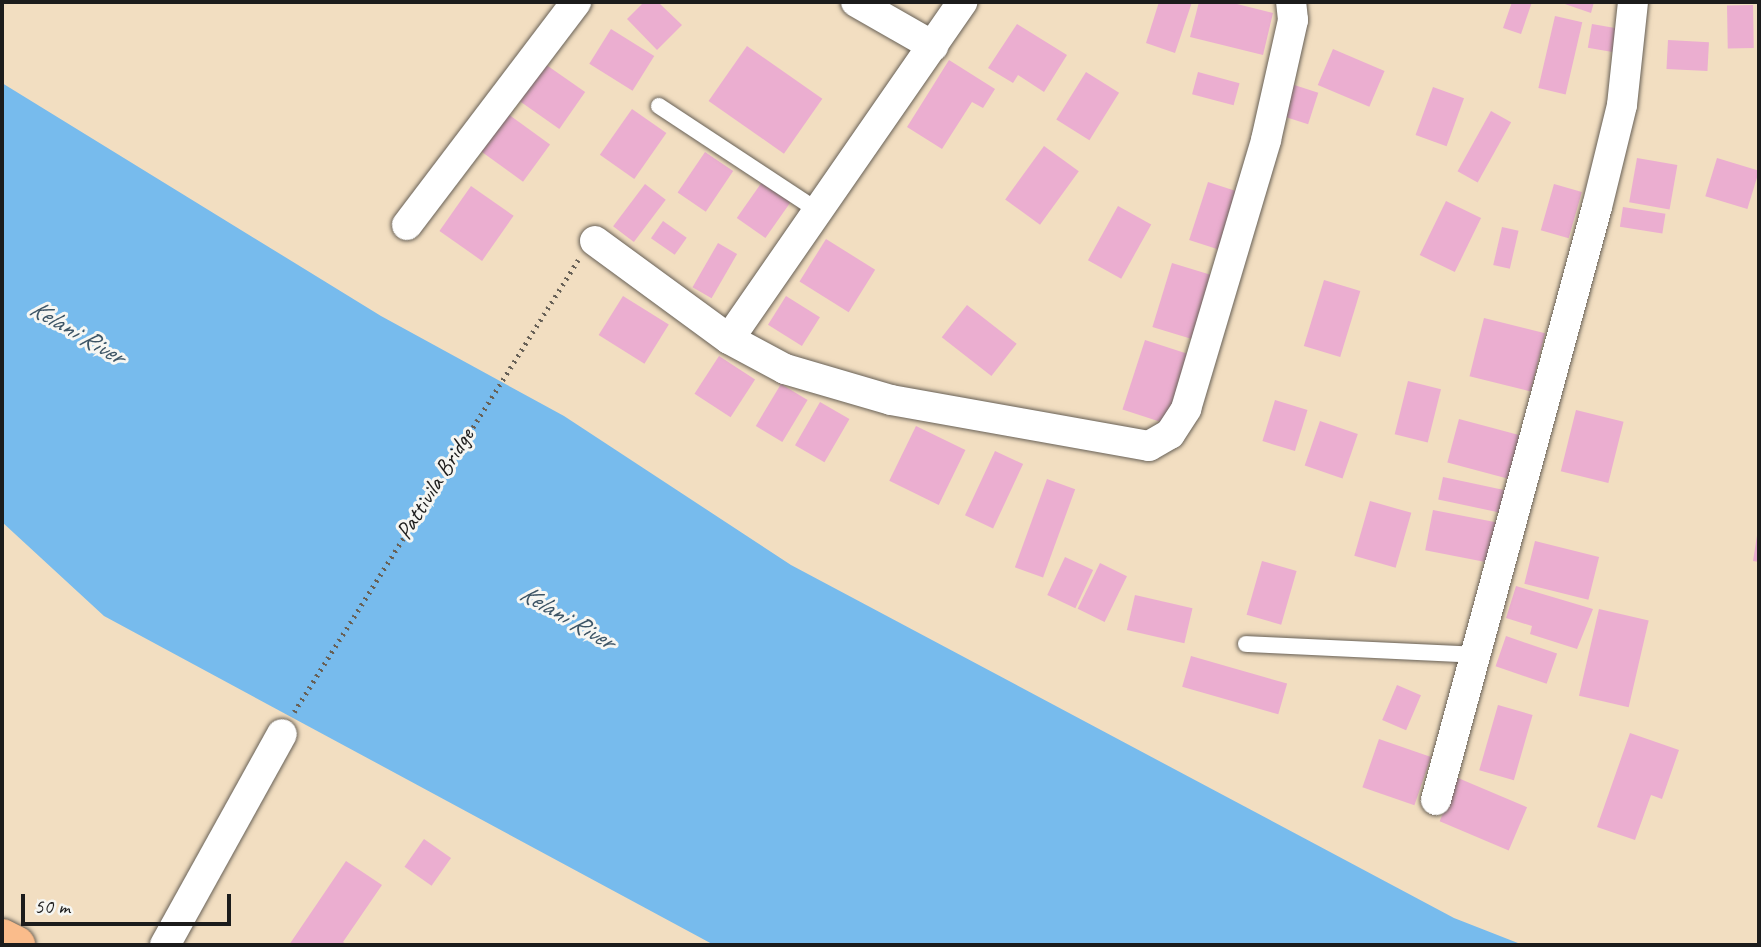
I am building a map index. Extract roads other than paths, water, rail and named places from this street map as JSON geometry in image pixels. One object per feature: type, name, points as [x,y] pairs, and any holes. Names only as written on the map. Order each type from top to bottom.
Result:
[{"type":"main road","points":[[2,938],[16,945]]},
{"type":"street","points":[[407,225],[576,2]]},
{"type":"street","points":[[856,2],[933,46]]},
{"type":"street","points":[[729,339],[820,212],[962,2]]},
{"type":"street","points":[[595,241],[729,339],[785,369],[891,400],[1149,446],[1170,434],[1186,409],[1266,140],[1293,20],[1291,2]]},
{"type":"street","points":[[1436,800],[1478,655],[1619,117],[1633,2]]},
{"type":"street","points":[[166,945],[282,734]]},
{"type":"lane","points":[[659,106],[820,212]]},
{"type":"lane","points":[[1246,644],[1478,655]]},
{"type":"water","name":"Kelani River","points":[[2,83],[381,316],[564,416],[791,565],[1454,918],[1523,945],[714,945],[104,616],[2,522]]}]
